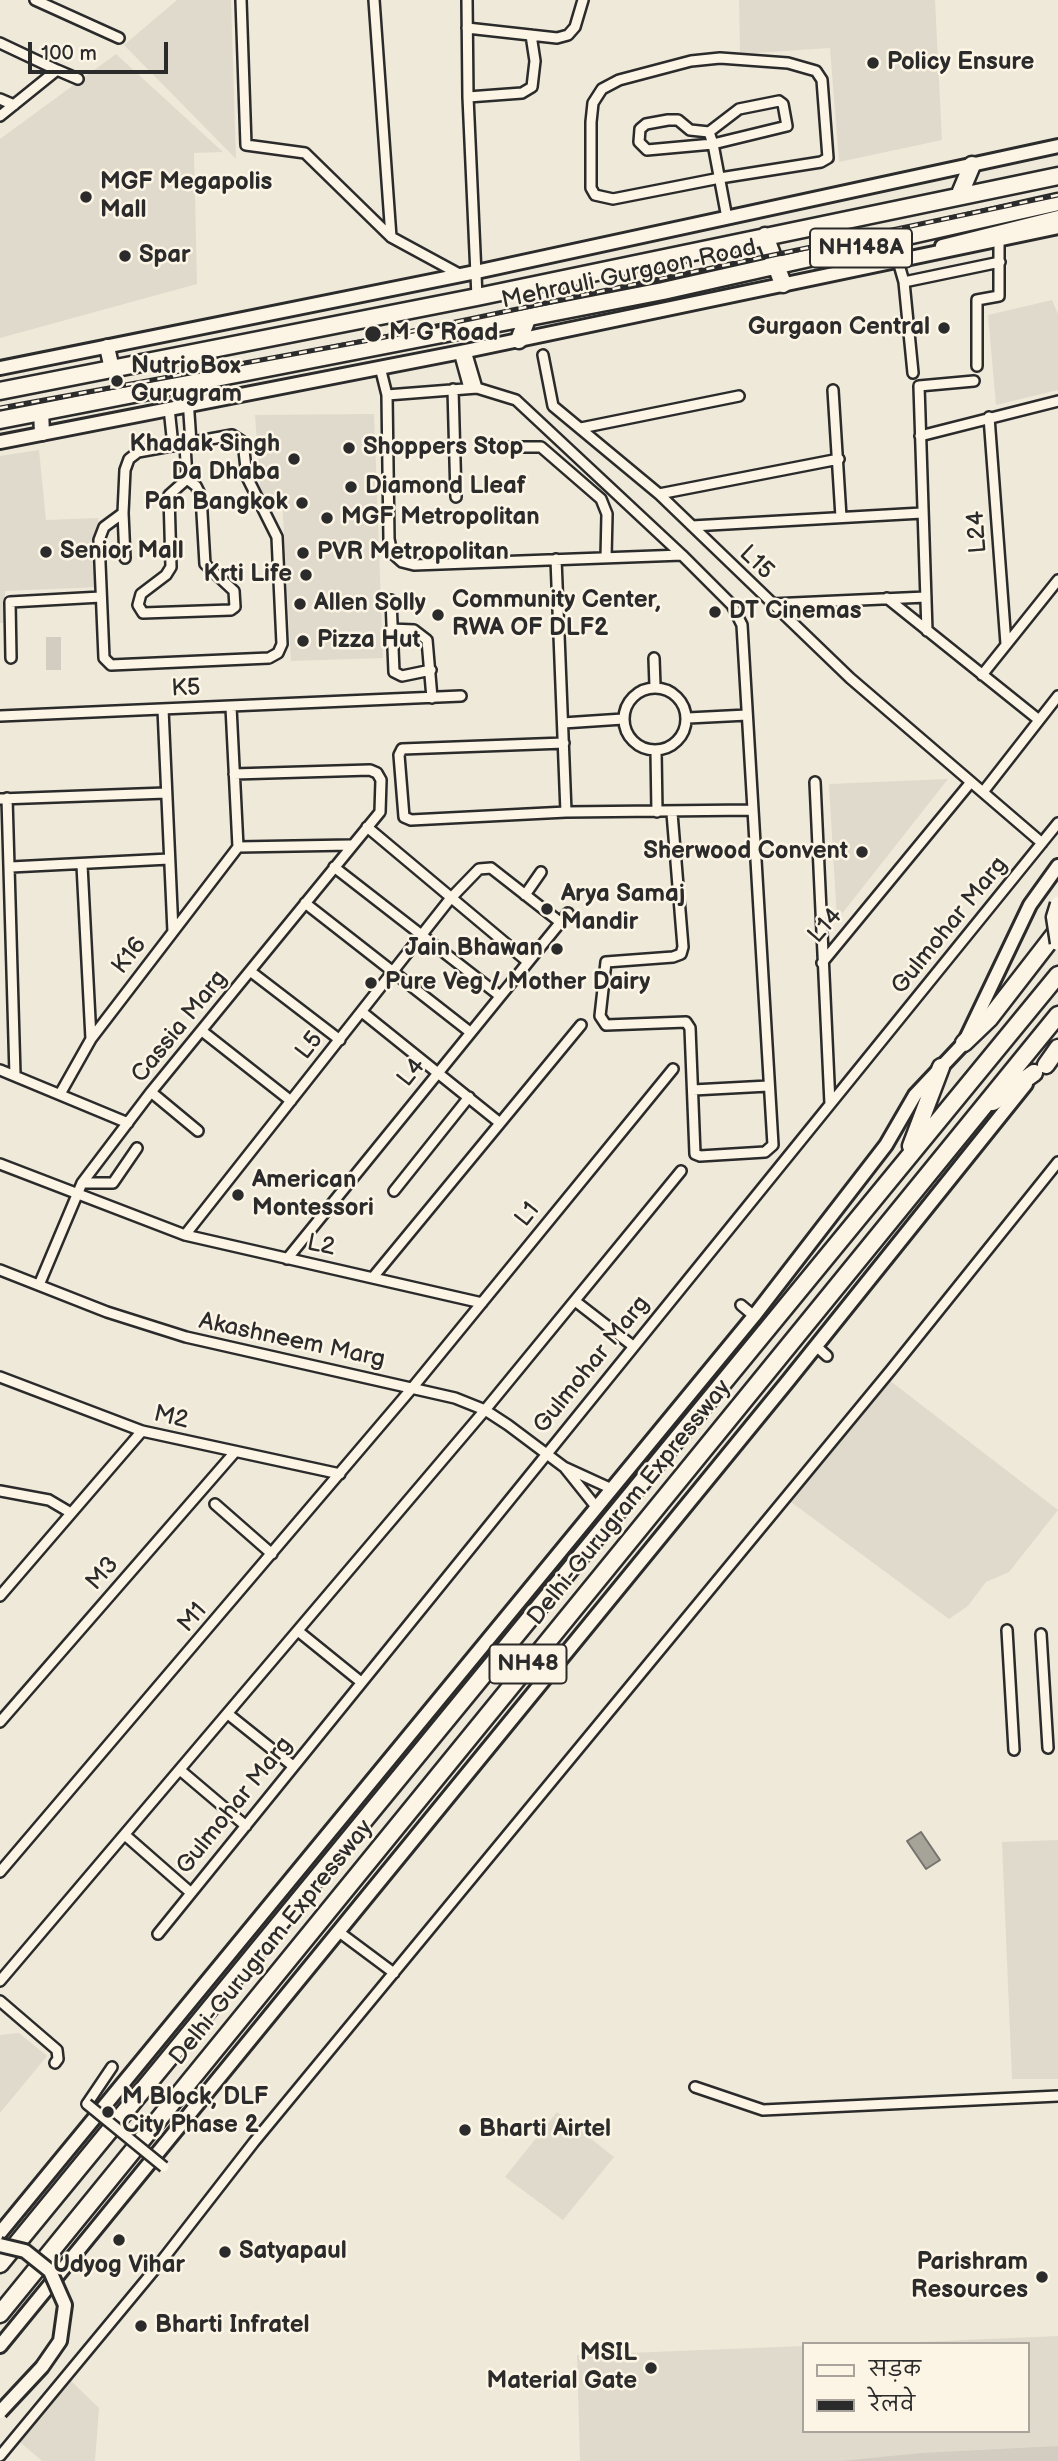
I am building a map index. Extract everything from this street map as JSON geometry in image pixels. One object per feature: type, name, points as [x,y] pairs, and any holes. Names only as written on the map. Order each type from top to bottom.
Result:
[{"type":"highway","points":[[959,196],[972,165]]},
{"type":"highway","name":"Mehrauli Gurgaon Road","points":[[0,391],[477,298],[1058,176]]},
{"type":"highway","name":"Mehrauli Gurgaon Road","points":[[0,420],[527,319],[775,268],[1058,202]]},
{"type":"highway","points":[[765,236],[783,284]]},
{"type":"highway","points":[[657,260],[663,291]]},
{"type":"highway","points":[[519,340],[527,319]]},
{"type":"highway","points":[[964,1043],[989,1019],[1058,930]]},
{"type":"highway","name":"Delhi-Gurugram Expressway","points":[[0,2264],[1058,975]]},
{"type":"highway","name":"Delhi-Gurugram Expressway","points":[[0,2314],[1058,1015]]},
{"type":"highway","points":[[976,1113],[1046,1065],[1058,1048]]},
{"type":"highway","points":[[905,1161],[942,1067]]},
{"type":"main road","points":[[0,368],[476,272],[1058,146]]},
{"type":"main road","points":[[904,260],[957,240],[1058,217]]},
{"type":"main road","points":[[0,442],[463,352],[1058,227]]},
{"type":"main road","points":[[107,346],[112,369]]},
{"type":"main road","points":[[41,411],[43,433]]},
{"type":"main road","points":[[0,2233],[597,1508],[754,1315],[886,1145],[915,1095],[964,1043],[1030,905],[1058,866]]},
{"type":"main road","points":[[1058,904],[1054,917],[1058,943]]},
{"type":"main road","points":[[0,2346],[1046,1065]]},
{"type":"main road","points":[[0,2245],[24,2251],[50,2271],[65,2305],[60,2341],[42,2367],[0,2412]]},
{"type":"street","points":[[35,0],[120,38]]},
{"type":"street","points":[[241,0],[246,145],[305,153],[391,237],[461,275]]},
{"type":"street","points":[[374,0],[391,237]]},
{"type":"street","points":[[467,0],[468,97],[477,298]]},
{"type":"street","points":[[467,27],[531,35],[568,35],[575,27],[583,0]]},
{"type":"street","points":[[468,97],[523,93],[532,87],[536,61],[531,35]]},
{"type":"street","points":[[0,43],[78,79]]},
{"type":"street","points":[[720,58],[788,63],[817,71],[822,80],[828,158],[821,162],[720,178],[613,199],[595,195],[591,188],[591,122],[593,103],[602,89],[619,80],[691,61],[720,58]]},
{"type":"street","points":[[0,116],[57,70]]},
{"type":"street","points":[[0,99],[14,105]]},
{"type":"street","points":[[779,101],[783,104],[787,126],[713,144],[647,150],[639,142],[640,128],[646,124],[678,120],[690,130],[709,132],[739,109],[779,101]]},
{"type":"street","points":[[709,132],[727,218]]},
{"type":"street","points":[[977,366],[977,300],[999,296],[999,239]]},
{"type":"street","points":[[904,260],[913,373]]},
{"type":"street","points":[[904,282],[1000,262]]},
{"type":"street","points":[[463,352],[473,388]]},
{"type":"street","name":"L15","points":[[543,355],[553,406],[659,494],[850,678],[971,782]]},
{"type":"street","points":[[380,367],[387,395],[389,539],[392,553],[402,562],[414,565],[682,555]]},
{"type":"street","points":[[927,631],[919,386],[974,381]]},
{"type":"street","points":[[187,384],[190,404],[187,480],[169,495],[171,567],[166,575],[141,594],[138,605],[143,613],[230,610],[235,607],[234,592],[205,564],[201,496],[196,486],[187,480]]},
{"type":"street","points":[[387,395],[473,388],[516,400],[682,555],[732,606],[742,625],[771,1149],[700,1156],[693,1148],[690,1028],[686,1022],[607,1025],[600,1016],[606,962],[673,957],[681,954],[683,947],[672,813]]},
{"type":"street","points":[[453,389],[456,497]]},
{"type":"street","points":[[833,390],[841,517]]},
{"type":"street","points":[[581,428],[738,396]]},
{"type":"street","points":[[919,436],[1058,401]]},
{"type":"street","points":[[169,408],[173,446]]},
{"type":"street","name":"L24","points":[[989,417],[1006,644]]},
{"type":"street","points":[[123,513],[100,533],[104,658],[111,665],[269,657],[278,653],[282,644],[277,537],[247,477],[243,442],[232,435],[138,452],[129,459],[125,470],[123,513],[125,558]]},
{"type":"street","points":[[500,447],[541,447],[601,499],[607,514],[606,558]]},
{"type":"street","points":[[659,494],[839,459]]},
{"type":"street","points":[[692,526],[922,513]]},
{"type":"street","points":[[556,559],[566,812]]},
{"type":"street","points":[[982,675],[1058,580]]},
{"type":"street","points":[[11,658],[5,631],[9,605],[15,600],[101,597]]},
{"type":"street","points":[[771,604],[926,597]]},
{"type":"street","points":[[887,598],[1039,720]]},
{"type":"street","points":[[391,600],[394,672],[402,676],[431,670]]},
{"type":"street","points":[[391,629],[414,630],[423,634],[429,649],[432,698]]},
{"type":"street","points":[[654,657],[655,686]]},
{"type":"street","points":[[655,686],[678,695],[688,718],[679,741],[656,751],[633,742],[622,719],[632,696],[655,686]]},
{"type":"street","name":"K5","points":[[0,716],[461,696]]},
{"type":"street","points":[[983,792],[1058,696]]},
{"type":"street","points":[[231,707],[238,848],[351,845]]},
{"type":"street","points":[[163,709],[173,932]]},
{"type":"street","points":[[688,718],[747,715]]},
{"type":"street","points":[[563,723],[622,719]]},
{"type":"street","points":[[564,743],[402,749],[399,755],[401,811],[404,817],[411,820],[566,812],[672,813],[752,810]]},
{"type":"street","points":[[656,751],[657,812]]},
{"type":"street","name":"Cassia Marg","points":[[39,1285],[82,1183],[150,1092],[380,812],[381,780],[377,773],[370,770],[234,774]]},
{"type":"street","name":"L14","points":[[815,782],[822,963]]},
{"type":"street","points":[[971,782],[1042,843]]},
{"type":"street","name":"L14","points":[[822,963],[971,782]]},
{"type":"street","points":[[15,1075],[10,867],[4,798],[166,793]]},
{"type":"street","name":"Gulmohar Marg","points":[[158,1934],[1058,823]]},
{"type":"street","points":[[367,827],[450,900],[528,962]]},
{"type":"street","name":"K16","points":[[61,1094],[91,1039],[238,848]]},
{"type":"street","points":[[10,867],[169,859]]},
{"type":"street","points":[[82,865],[91,1039]]},
{"type":"street","points":[[334,867],[500,996]]},
{"type":"street","name":"L5","points":[[185,1235],[450,900],[479,869],[491,868],[526,895]]},
{"type":"street","points":[[541,872],[526,895],[560,922]]},
{"type":"street","points":[[305,903],[470,1032]]},
{"type":"street","name":"L4","points":[[287,1259],[568,913]]},
{"type":"street","points":[[822,963],[830,1104]]},
{"type":"street","points":[[250,971],[340,1040]]},
{"type":"street","points":[[0,982],[13,986]]},
{"type":"street","points":[[362,1012],[500,1123]]},
{"type":"street","points":[[374,1276],[581,1025]]},
{"type":"street","points":[[202,1031],[291,1101]]},
{"type":"street","name":"L1","points":[[414,1387],[673,1069]]},
{"type":"street","points":[[0,1070],[128,1123]]},
{"type":"street","points":[[693,1090],[768,1086]]},
{"type":"street","points":[[150,1092],[198,1131]]},
{"type":"street","points":[[394,1191],[469,1097]]},
{"type":"street","points":[[82,1183],[113,1183],[137,1148]]},
{"type":"street","points":[[0,2456],[100,2337],[254,2142],[891,1370],[1058,1162]]},
{"type":"street","name":"L2","points":[[0,1164],[185,1235],[374,1276],[482,1303]]},
{"type":"street","points":[[0,1981],[485,1410],[681,1171]]},
{"type":"street","name":"Akashneem Marg","points":[[0,1270],[186,1337],[455,1398],[485,1410],[564,1467],[612,1489]]},
{"type":"street","points":[[575,1301],[633,1346]]},
{"type":"street","points":[[741,1305],[754,1315]]},
{"type":"street","points":[[816,1346],[827,1356]]},
{"type":"street","name":"M2","points":[[0,1377],[142,1431],[340,1474]]},
{"type":"street","name":"M1","points":[[0,1872],[414,1387]]},
{"type":"street","points":[[0,1596],[142,1431]]},
{"type":"street","name":"M3","points":[[0,1722],[235,1452]]},
{"type":"street","name":"Akashneem Marg","points":[[564,1467],[597,1508]]},
{"type":"street","points":[[0,1491],[49,1500],[71,1513]]},
{"type":"street","points":[[215,1504],[272,1554]]},
{"type":"street","points":[[1007,1630],[1014,1750]]},
{"type":"street","points":[[298,1631],[361,1682]]},
{"type":"street","points":[[1041,1634],[1048,1748]]},
{"type":"street","points":[[228,1714],[293,1766]]},
{"type":"street","points":[[180,1770],[246,1826]]},
{"type":"street","points":[[125,1835],[190,1892]]},
{"type":"street","points":[[339,1933],[394,1973]]},
{"type":"street","points":[[0,2001],[57,2050],[58,2059],[55,2063]]},
{"type":"street","points":[[112,2067],[87,2104],[163,2167]]},
{"type":"street","points":[[695,2087],[764,2110],[1058,2096]]},
{"type":"shaded area","points":[[177,0],[231,0],[236,159],[124,45]]},
{"type":"shaded area","points":[[739,0],[935,0],[942,140],[839,162],[830,48],[740,54]]},
{"type":"shaded area","points":[[116,54],[223,152],[194,153],[197,284],[0,338],[0,139]]},
{"type":"shaded area","points":[[1052,300],[1058,314],[1058,390],[996,405],[988,315]]},
{"type":"shaded area","points":[[374,414],[383,658],[291,661],[282,498],[261,498],[255,415]]},
{"type":"shaded area","name":"Senior Mall","points":[[39,450],[46,520],[98,518],[100,587],[5,591],[5,623],[0,623],[0,456]]},
{"type":"shaded area","points":[[46,637],[61,637],[61,670],[46,670]]},
{"type":"shaded area","name":"Sherwood Convent","points":[[948,779],[837,920],[829,784]]},
{"type":"shaded area","points":[[889,1380],[1058,1510],[1009,1572],[986,1582],[968,1606],[949,1619],[791,1502]]},
{"type":"shaded area","points":[[921,1832],[940,1860],[926,1869],[907,1841]]},
{"type":"shaded area","points":[[1058,1840],[1058,2079],[1012,2079],[1002,1842]]},
{"type":"shaded area","points":[[19,2033],[47,2056],[0,2113],[0,2035]]},
{"type":"shaded area","points":[[557,2112],[614,2157],[563,2220],[505,2177]]},
{"type":"shaded area","points":[[1058,2336],[1058,2461],[580,2461],[577,2355],[802,2346],[802,2433],[1030,2433],[1030,2342],[919,2342]]},
{"type":"shaded area","points":[[71,2381],[99,2408],[95,2461],[42,2461],[20,2442]]},
{"type":"shaded area","points":[[1058,2446],[1058,2461],[841,2461],[921,2453]]},
{"type":"railway","points":[[0,408],[375,339],[1058,195]]},
{"type":"place","name":"Policy Ensure","points":[[873,63]]},
{"type":"place","name":"MGF Megapolis Mall","points":[[86,197]]},
{"type":"place","name":"Spar","points":[[125,256]]},
{"type":"place","name":"Gurgaon Central","points":[[944,328]]},
{"type":"place","name":"M G Road","points":[[373,334]]},
{"type":"place","name":"NutrioBox Gurugram","points":[[117,381]]},
{"type":"place","name":"Shoppers Stop","points":[[349,448]]},
{"type":"place","name":"Khadak Singh Da Dhaba","points":[[294,459]]},
{"type":"place","name":"Diamond Lleaf","points":[[351,487]]},
{"type":"place","name":"Pan Bangkok","points":[[302,503]]},
{"type":"place","name":"MGF Metropolitan","points":[[327,518]]},
{"type":"place","name":"Senior Mall","points":[[46,552]]},
{"type":"place","name":"PVR Metropolitan","points":[[303,553]]},
{"type":"place","name":"Krti Life","points":[[306,575]]},
{"type":"place","name":"Allen Solly","points":[[300,604]]},
{"type":"place","name":"DT Cinemas","points":[[715,612]]},
{"type":"place","name":"Community Center, RWA OF DLF2","points":[[438,615]]},
{"type":"place","name":"Pizza Hut","points":[[303,641]]},
{"type":"place","name":"Sherwood Convent","points":[[862,852]]},
{"type":"place","name":"Arya Samaj Mandir","points":[[547,909]]},
{"type":"place","name":"Jain Bhawan","points":[[557,949]]},
{"type":"place","name":"Pure Veg / Mother Dairy","points":[[371,983]]},
{"type":"place","name":"American Montessori","points":[[238,1195]]},
{"type":"place","name":"M Block, DLF City Phase 2","points":[[108,2112]]},
{"type":"place","name":"Bharti Airtel","points":[[465,2130]]},
{"type":"place","name":"Udyog Vihar","points":[[119,2240]]},
{"type":"place","name":"Satyapaul","points":[[225,2252]]},
{"type":"place","name":"Parishram Resources","points":[[1042,2277]]},
{"type":"place","name":"Bharti Infratel","points":[[141,2326]]},
{"type":"place","name":"MSIL Material Gate","points":[[651,2368]]}]
